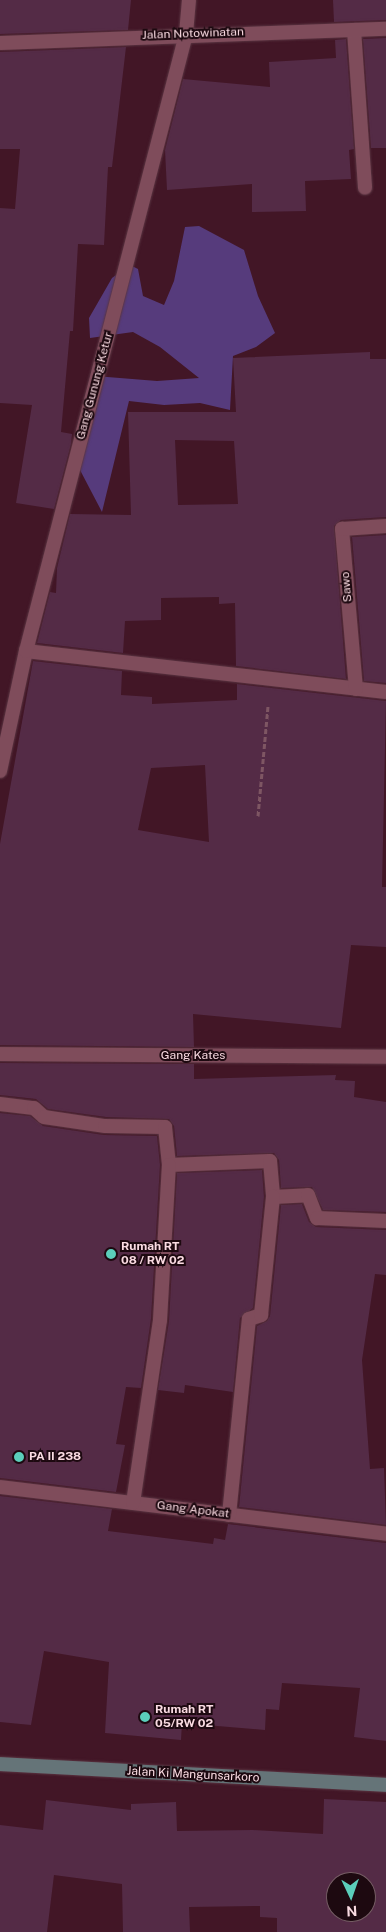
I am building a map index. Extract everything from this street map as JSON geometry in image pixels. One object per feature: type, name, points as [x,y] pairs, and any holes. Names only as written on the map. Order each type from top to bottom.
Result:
[{"type":"main road","name":"Jalan Ki Mangunsarkoro","points":[[0,1764],[386,1785]]},
{"type":"street","name":"Gang Gunung Ketur","points":[[0,772],[26,651],[186,34],[189,0]]},
{"type":"street","name":"Jalan Notowinatan","points":[[0,43],[186,34],[386,29]]},
{"type":"street","points":[[354,30],[365,188]]},
{"type":"street","name":"Sawo","points":[[356,689],[342,529],[386,526]]},
{"type":"street","points":[[26,651],[386,692]]},
{"type":"street","name":"Gang Kates","points":[[0,1054],[386,1057]]},
{"type":"street","points":[[0,1104],[34,1108],[44,1118],[105,1126],[165,1126],[169,1165],[160,1320],[133,1502]]},
{"type":"street","points":[[169,1165],[270,1161],[273,1197],[261,1315],[249,1319],[229,1515]]},
{"type":"street","points":[[273,1197],[308,1195],[316,1218],[386,1221]]},
{"type":"street","name":"Gang Apokat","points":[[0,1486],[386,1534]]},
{"type":"path","points":[[258,816],[270,680]]},
{"type":"shaded area","points":[[199,226],[244,250],[258,296],[275,333],[256,347],[233,356],[230,410],[200,403],[164,405],[129,401],[102,512],[80,470],[95,376],[157,381],[199,378],[160,347],[133,332],[90,338],[89,318],[112,278],[130,265],[138,269],[143,296],[164,305],[174,281],[185,227]]},
{"type":"building","points":[[0,0],[131,0],[128,30],[0,34]]},
{"type":"building","points":[[333,0],[386,0],[386,20],[334,22]]},
{"type":"building","points":[[386,38],[386,148],[371,148],[363,39]]},
{"type":"building","points":[[346,39],[354,149],[349,150],[351,179],[305,181],[306,211],[252,212],[252,184],[167,190],[165,150],[183,79],[270,87],[269,62],[336,58],[335,40]]},
{"type":"building","points":[[126,47],[112,167],[108,167],[104,245],[78,244],[73,331],[70,331],[61,432],[72,434],[71,444],[54,509],[16,503],[32,405],[0,403],[0,208],[15,209],[20,149],[0,149],[0,52]]},
{"type":"building","points":[[370,352],[370,359],[386,359],[386,517],[341,520],[334,526],[346,679],[236,666],[235,603],[219,604],[219,597],[161,598],[161,620],[125,621],[123,653],[37,643],[50,592],[56,593],[57,568],[70,514],[131,515],[128,412],[236,412],[233,358]],"holes":[[[175,440],[234,441],[238,504],[178,505]]]},
{"type":"building","points":[[386,535],[386,683],[364,681],[352,537]]},
{"type":"building","points":[[33,661],[122,671],[121,695],[152,697],[152,704],[237,700],[237,684],[386,701],[382,887],[386,887],[386,947],[351,945],[341,1028],[193,1014],[194,1047],[0,1045],[0,844]],"holes":[[[205,765],[209,842],[138,830],[151,768]]]},
{"type":"building","points":[[0,1063],[194,1064],[194,1079],[336,1075],[335,1080],[355,1081],[354,1097],[386,1102],[386,1212],[323,1210],[312,1187],[281,1188],[279,1160],[274,1153],[177,1156],[174,1126],[169,1119],[106,1117],[48,1109],[36,1099],[0,1095]]},
{"type":"building","points":[[0,1113],[30,1116],[43,1126],[104,1135],[157,1136],[160,1165],[151,1319],[141,1388],[126,1387],[116,1444],[125,1445],[116,1492],[0,1478]]},
{"type":"building","points":[[262,1170],[264,1197],[253,1308],[240,1318],[233,1392],[185,1385],[184,1393],[158,1390],[169,1321],[177,1173]]},
{"type":"building","points":[[302,1204],[309,1222],[316,1227],[386,1230],[386,1275],[375,1274],[362,1360],[370,1469],[384,1468],[386,1525],[239,1507],[257,1326],[267,1321],[270,1316],[281,1205]]},
{"type":"building","points":[[0,1496],[112,1509],[108,1531],[213,1544],[214,1538],[225,1540],[228,1524],[386,1543],[386,1741],[354,1737],[360,1688],[282,1683],[279,1710],[266,1709],[265,1730],[182,1723],[181,1740],[105,1733],[109,1662],[44,1651],[31,1725],[0,1722]]},
{"type":"building","points":[[324,1799],[386,1802],[386,1932],[277,1932],[277,1918],[260,1917],[260,1906],[189,1907],[190,1932],[123,1932],[122,1884],[54,1875],[47,1932],[0,1932],[0,1825],[43,1830],[46,1800],[131,1810],[131,1804],[176,1802],[177,1831],[253,1830],[323,1834]]},
{"type":"place","name":"Rumah RT 08 / RW 02","points":[[111,1254]]},
{"type":"place","name":"PA II 238","points":[[19,1457]]},
{"type":"place","name":"Rumah RT 05/RW 02","points":[[145,1717]]}]
